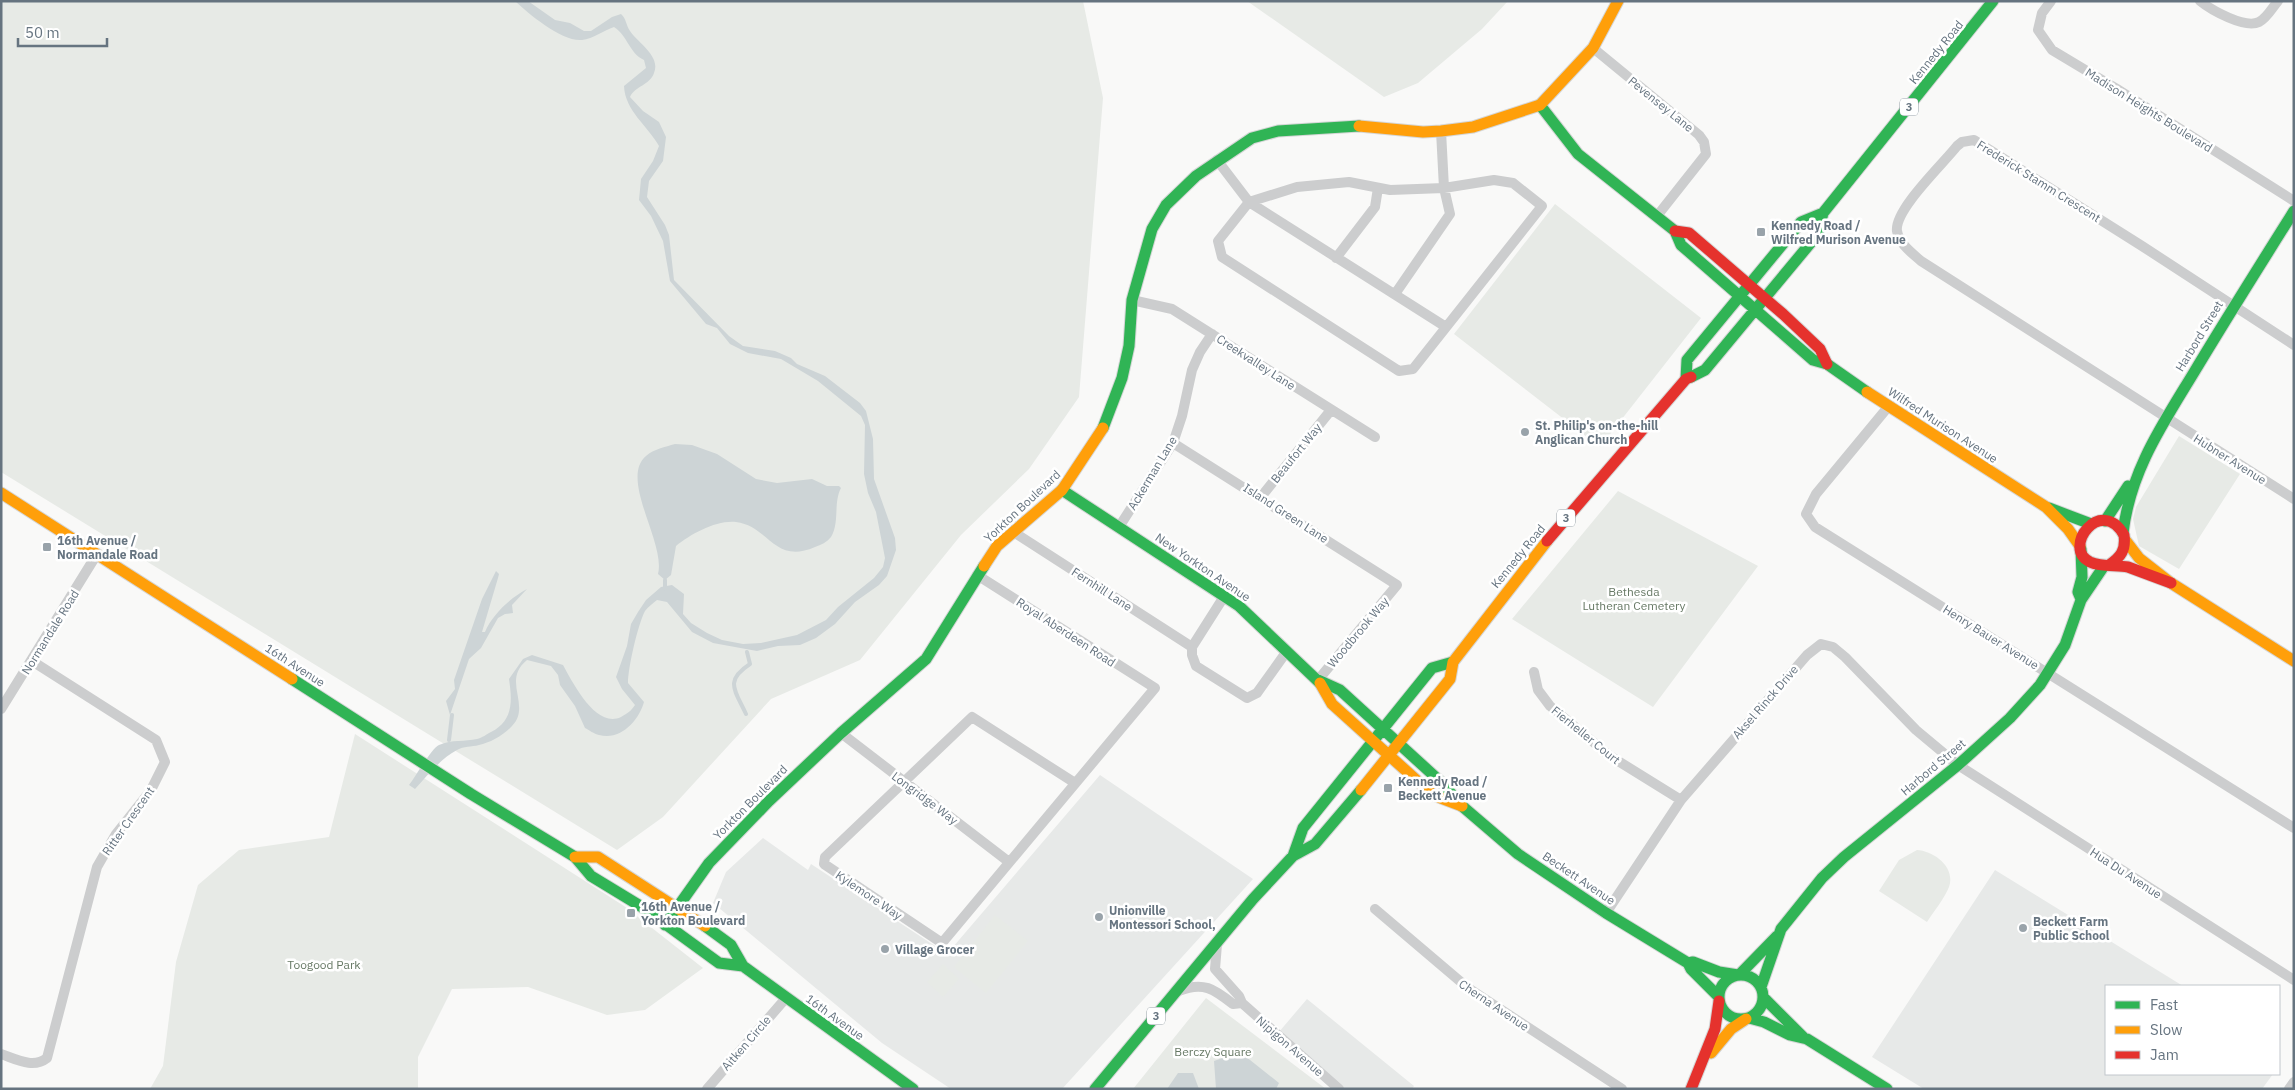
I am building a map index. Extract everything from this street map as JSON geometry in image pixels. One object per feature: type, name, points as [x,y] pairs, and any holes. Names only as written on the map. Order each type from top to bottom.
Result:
[{"type":"street","name":"Yorkton Boulevard","points":[[665,925],[710,863],[728,843],[841,733],[926,659],[977,575],[997,546],[1012,531],[1062,490],[1095,442],[1117,394],[1129,346],[1132,300],[1152,228],[1166,205],[1217,160],[1252,138],[1278,131],[1350,125],[1423,132],[1441,131],[1473,127],[1540,105],[1593,48],[1618,1]]},
{"type":"street","name":"Kennedy Road","points":[[1095,1089],[1217,943],[1293,856],[1315,844],[1390,756],[1450,679],[1453,662],[1532,558],[1686,379],[1704,370],[1818,234],[1823,213],[1993,1]]},
{"type":"street","name":"Madison Heights Boulevard","points":[[2051,1],[2042,12],[2038,30],[2052,50],[2294,201]]},
{"type":"street","points":[[2200,1],[2238,21],[2251,24],[2259,22],[2267,16],[2278,1]]},
{"type":"street","name":"Pevensey Lane","points":[[1593,48],[1699,135],[1704,142],[1706,154],[1657,216]]},
{"type":"street","points":[[1540,105],[1558,132],[1578,154],[1675,231]]},
{"type":"street","points":[[1395,294],[1450,214],[1444,188],[1441,131]]},
{"type":"street","name":"Frederick Stamm Crescent","points":[[2166,418],[1921,261],[1905,246],[1897,232],[1898,221],[1906,207],[1957,146],[1962,142],[1974,140],[2234,305]]},
{"type":"street","points":[[1217,160],[1249,202],[1446,326]]},
{"type":"street","points":[[1494,180],[1513,183],[1542,206],[1414,369],[1399,371],[1222,257],[1218,241],[1249,202],[1297,187],[1349,182],[1378,188],[1390,190],[1444,188],[1494,180]]},
{"type":"street","points":[[1336,258],[1375,207],[1378,188]]},
{"type":"street","name":"Harbord Street","points":[[2124,537],[2124,512],[2134,480],[2166,418],[2234,305],[2294,211]]},
{"type":"street","name":"Kennedy Road","points":[[1686,379],[1687,360],[1801,222],[1823,213]]},
{"type":"street","name":"Wilfred Murison Avenue","points":[[1675,231],[1688,233],[1765,297],[1820,349],[1827,364]]},
{"type":"street","name":"Wilfred Murison Avenue","points":[[1675,231],[1681,245],[1813,360],[1827,364],[1888,407],[2046,507],[2068,529],[2081,547]]},
{"type":"street","name":"Creekvalley Lane","points":[[1132,300],[1172,309],[1374,437]]},
{"type":"street","points":[[2234,305],[2294,345]]},
{"type":"street","name":"Ackerman Lane","points":[[1119,527],[1173,443],[1182,416],[1192,370],[1200,352],[1212,334]]},
{"type":"street","name":"Henry Bauer Avenue","points":[[1888,407],[1816,494],[1806,514],[1815,527],[2294,828]]},
{"type":"street","name":"Beaufort Way","points":[[1261,497],[1330,410]]},
{"type":"street","name":"Hubner Avenue","points":[[2166,418],[2294,499]]},
{"type":"street","name":"Island Green Lane","points":[[1173,443],[1261,497],[1397,585]]},
{"type":"street","name":"Harbord Street","points":[[2104,521],[2120,495],[2134,480]]},
{"type":"street","name":"New Yorkton Avenue","points":[[1062,490],[1225,595],[1318,680],[1332,704],[1373,741]]},
{"type":"street","name":"16th Avenue","points":[[1,493],[450,781],[575,857],[591,876],[719,963],[743,966]]},
{"type":"street","name":"Wilfred Murison Avenue","points":[[2046,507],[2061,511],[2091,524]]},
{"type":"street","points":[[2171,583],[2126,566],[2107,566],[2092,563],[2087,560],[2081,547],[2083,533],[2091,524],[2104,521],[2113,523],[2139,558],[2171,583],[2294,661]]},
{"type":"street","name":"Fernhill Lane","points":[[1012,531],[1192,647]]},
{"type":"street","points":[[2107,566],[2120,559],[2123,554],[2124,537]]},
{"type":"street","name":"Harbord Street","points":[[2081,547],[2082,577],[2078,592],[2081,600]]},
{"type":"street","name":"Normandale Road","points":[[1,709],[97,554]]},
{"type":"street","name":"Harbord Street","points":[[1739,975],[1751,965],[1777,936],[1811,890],[1844,857],[1958,765],[2010,718],[2040,685],[2065,645],[2081,600],[2107,566]]},
{"type":"street","name":"Royal Aberdeen Road","points":[[977,575],[1155,688]]},
{"type":"street","name":"Woodbrook Way","points":[[1318,680],[1397,585]]},
{"type":"street","points":[[1225,595],[1192,647],[1192,655],[1196,666],[1247,698],[1257,693],[1287,651]]},
{"type":"street","name":"Aksel Rinck Drive","points":[[1606,913],[1680,800],[1807,654],[1821,644],[1832,647],[1844,657],[1916,730],[1958,765]]},
{"type":"street","name":"Ritter Crescent","points":[[1,1054],[20,1062],[35,1063],[47,1058],[98,867],[116,834],[151,790],[165,762],[156,740],[32,661]]},
{"type":"street","name":"Kennedy Road","points":[[1293,856],[1303,828],[1432,668],[1453,662]]},
{"type":"street","name":"Fierheller Court","points":[[1534,672],[1538,690],[1550,706],[1610,756],[1680,800]]},
{"type":"street","name":"New Yorkton Avenue","points":[[1318,680],[1340,690],[1399,744]]},
{"type":"street","name":"Kylemore Way","points":[[1075,783],[972,717],[825,857],[824,864],[942,943],[1155,688]]},
{"type":"street","name":"Longridge Way","points":[[841,733],[1009,862]]},
{"type":"street","name":"Beckett Avenue","points":[[1373,741],[1433,794],[1462,806]]},
{"type":"street","name":"Beckett Avenue","points":[[1399,744],[1442,783],[1462,806],[1518,854],[1606,913],[1688,963],[1691,969],[1718,998]]},
{"type":"street","name":"Hua Du Avenue","points":[[1958,765],[2294,980]]},
{"type":"street","name":"16th Avenue","points":[[575,857],[598,857],[732,945],[743,966],[913,1089]]},
{"type":"street","name":"Cherna Avenue","points":[[1375,909],[1468,988],[1622,1089]]},
{"type":"street","name":"Harbord Street","points":[[1762,992],[1777,936]]},
{"type":"street","name":"Nipigon Avenue","points":[[1217,943],[1215,969],[1242,1003],[1339,1089]]},
{"type":"street","name":"Beckett Avenue","points":[[1688,963],[1693,962],[1720,972],[1739,975]]},
{"type":"street","points":[[1691,1089],[1708,1055],[1710,1041],[1716,1028],[1718,998],[1724,982],[1739,975],[1752,978],[1762,992],[1803,1036],[1887,1089]]},
{"type":"street","name":"Nipigon Avenue","points":[[1176,992],[1199,985],[1216,991],[1233,1004],[1242,1003]]},
{"type":"street","points":[[1708,1055],[1713,1052],[1731,1029],[1758,1012],[1762,992]]},
{"type":"street","name":"Aitken Circle","points":[[708,1089],[786,998]]},
{"type":"street","points":[[1718,998],[1726,1014],[1736,1019],[1760,1019],[1788,1035],[1803,1036]]},
{"type":"street","points":[[2289,1089],[2294,1082]]},
{"type":"shaded area","points":[[515,1],[528,1],[555,20],[570,23],[584,31],[591,31],[612,17],[621,14],[630,31],[652,55],[655,67],[652,77],[635,90],[630,97],[643,111],[659,122],[666,137],[663,161],[649,181],[647,197],[665,225],[669,235],[674,280],[729,336],[743,346],[775,351],[791,358],[797,364],[825,376],[860,403],[866,411],[873,439],[874,479],[895,538],[896,550],[887,576],[879,585],[855,602],[835,624],[816,638],[800,645],[778,646],[757,651],[713,643],[692,632],[667,602],[657,600],[645,611],[642,617],[628,676],[628,683],[644,702],[642,709],[628,728],[615,735],[599,735],[585,728],[575,706],[560,685],[558,675],[551,666],[527,660],[516,676],[519,710],[512,726],[483,744],[457,750],[434,768],[415,789],[409,785],[436,747],[449,742],[479,738],[504,722],[511,702],[509,679],[523,659],[532,655],[563,665],[579,693],[594,711],[612,719],[621,717],[629,712],[635,705],[622,689],[616,677],[627,646],[631,624],[646,600],[661,587],[672,585],[684,594],[683,614],[691,623],[707,633],[722,640],[743,644],[761,643],[797,635],[826,620],[838,607],[874,578],[883,567],[885,558],[876,512],[868,493],[864,474],[865,425],[861,416],[818,381],[781,359],[748,353],[730,344],[717,328],[706,324],[670,281],[663,241],[651,216],[639,200],[641,179],[653,161],[659,146],[633,111],[625,95],[624,86],[646,68],[644,60],[635,53],[614,27],[582,40],[565,37],[546,26]]},
{"type":"shaded area","points":[[675,444],[692,445],[717,454],[756,479],[777,483],[812,479],[827,486],[839,486],[841,488],[837,500],[834,531],[831,537],[815,547],[801,551],[790,551],[781,548],[747,525],[736,522],[720,523],[696,533],[676,546],[671,575],[665,580],[658,574],[659,561],[656,546],[640,495],[639,466],[649,454]]},
{"type":"shaded area","points":[[496,571],[499,574],[482,632],[485,632],[492,619],[502,607],[527,589],[512,605],[513,613],[505,614],[498,618],[481,648],[469,659],[450,715],[446,701],[455,689],[454,680],[482,599]]},
{"type":"shaded area","name":"Unionville Montessori School,","points":[[1100,775],[1253,879],[1062,1089],[951,1089],[882,1043],[713,903],[726,872],[763,838],[808,870],[811,864],[947,954]]},
{"type":"shaded area","name":"Beckett Farm Public School","points":[[1995,870],[2181,985],[2105,985],[2105,1075],[2272,1075],[2262,1089],[1924,1089],[1872,1057]]},
{"type":"shaded area","points":[[1307,999],[1414,1086],[1412,1089],[1334,1089],[1273,1039]]},
{"type":"shaded area","points":[[1240,1052],[1279,1083],[1276,1089],[1216,1089],[1214,1061]]},
{"type":"shaded area","points":[[1178,1073],[1193,1073],[1199,1089],[1167,1089]]},
{"type":"green space","points":[[1,1],[1083,1],[1103,98],[1079,397],[1029,469],[961,535],[860,660],[771,699],[663,817],[617,850],[1,472]]},
{"type":"green space","points":[[1247,1],[1508,1],[1482,29],[1418,83],[1384,97]]},
{"type":"green space","points":[[1555,204],[1701,318],[1600,447],[1454,334]]},
{"type":"green space","points":[[2179,436],[2240,474],[2179,569],[2139,546],[2133,519],[2136,507]]},
{"type":"green space","name":"Bethesda Lutheran Cemetery","points":[[1618,491],[1758,566],[1653,707],[1512,619]]},
{"type":"green space","name":"Toogood Park","points":[[355,734],[624,906],[703,968],[645,1010],[607,1015],[528,987],[452,989],[418,1057],[418,1089],[150,1089],[163,1066],[176,962],[198,885],[239,850],[329,837]]},
{"type":"green space","points":[[1917,850],[1930,853],[1942,861],[1949,873],[1950,880],[1949,887],[1927,922],[1879,891],[1899,860]]},
{"type":"green space","points":[[995,915],[1028,941],[986,993],[954,967]]},
{"type":"green space","points":[[943,964],[959,979],[943,997],[927,982]]},
{"type":"green space","name":"Berczy Square","points":[[1206,998],[1326,1089],[1133,1089]]},
{"type":"waterway","points":[[665,580],[665,589]]},
{"type":"waterway","points":[[746,714],[736,692],[734,681],[742,670],[750,664],[747,652]]},
{"type":"waterway","points":[[449,740],[452,715]]},
{"type":"traffic: fast","points":[[1691,377],[1705,370],[1818,234],[1823,213],[1993,1]]},
{"type":"traffic: fast","points":[[1540,105],[1578,154],[1675,231],[1681,245],[1813,360],[1827,364],[1867,392]]},
{"type":"traffic: fast","points":[[1103,428],[1122,378],[1129,346],[1132,300],[1152,229],[1166,205],[1196,176],[1252,138],[1278,131],[1359,126]]},
{"type":"traffic: fast","points":[[2123,533],[2127,511],[2140,469],[2159,431],[2294,211]]},
{"type":"traffic: fast","points":[[1686,379],[1687,360],[1801,222],[1823,213]]},
{"type":"traffic: fast","points":[[2105,521],[2128,486]]},
{"type":"traffic: fast","points":[[1062,490],[1239,606],[1320,683]]},
{"type":"traffic: fast","points":[[2049,508],[2091,524]]},
{"type":"traffic: fast","points":[[2081,549],[2082,577],[2078,592],[2081,599]]},
{"type":"traffic: fast","points":[[665,925],[709,863],[769,801],[841,733],[926,659],[984,566]]},
{"type":"traffic: fast","points":[[1761,987],[1781,929],[1822,878],[1844,857],[1958,765],[2010,718],[2040,685],[2065,645],[2081,600],[2104,566]]},
{"type":"traffic: fast","points":[[1293,856],[1303,828],[1432,668],[1453,662]]},
{"type":"traffic: fast","points":[[292,679],[471,794],[575,857],[591,876],[642,907],[719,963],[743,966]]},
{"type":"traffic: fast","points":[[1318,680],[1340,690],[1442,783],[1462,806],[1518,854],[1606,913],[1688,963],[1691,969],[1718,996]]},
{"type":"traffic: fast","points":[[1095,1089],[1253,899],[1293,856],[1315,844],[1361,790]]},
{"type":"traffic: fast","points":[[705,926],[731,945],[743,966],[913,1089]]},
{"type":"traffic: fast","points":[[1740,974],[1777,936]]},
{"type":"traffic: fast","points":[[1688,963],[1693,962],[1719,972],[1738,975]]},
{"type":"traffic: fast","points":[[1745,975],[1757,981],[1762,988],[1763,997],[1762,1006],[1757,1013],[1750,1018],[1737,1019],[1729,1016],[1722,1009],[1719,993],[1722,985],[1729,978],[1745,975]]},
{"type":"traffic: fast","points":[[1763,997],[1803,1037]]},
{"type":"traffic: fast","points":[[1749,1018],[1764,1022],[1790,1035],[1807,1039],[1887,1089]]},
{"type":"traffic: slow","points":[[1359,126],[1423,132],[1441,131],[1473,127],[1540,105],[1593,48],[1618,1]]},
{"type":"traffic: slow","points":[[1867,392],[2046,507],[2068,529],[2080,546]]},
{"type":"traffic: slow","points":[[984,566],[997,546],[1062,490],[1103,428]]},
{"type":"traffic: slow","points":[[1,493],[292,679]]},
{"type":"traffic: slow","points":[[1361,790],[1450,679],[1453,662],[1547,541]]},
{"type":"traffic: slow","points":[[2126,541],[2139,558],[2171,583],[2294,661]]},
{"type":"traffic: slow","points":[[1320,683],[1332,704],[1433,795],[1462,806]]},
{"type":"traffic: slow","points":[[575,857],[598,857],[705,926]]},
{"type":"traffic: slow","points":[[1711,1053],[1731,1029],[1746,1019]]},
{"type":"traffic: jam","points":[[1675,231],[1689,233],[1783,314],[1820,349],[1827,364]]},
{"type":"traffic: jam","points":[[1547,541],[1686,379],[1691,377]]},
{"type":"traffic: jam","points":[[2109,565],[2122,553],[2124,535],[2115,524],[2105,520],[2095,522],[2082,537],[2080,546],[2082,555],[2090,562],[2094,564],[2128,567],[2171,583]]},
{"type":"traffic: jam","points":[[1691,1089],[1715,1029],[1719,1001]]},
{"type":"place","name":"Kennedy Road / Wilfred Murison Avenue","points":[[1761,232]]},
{"type":"place","name":"St. Philip's on-the-hill Anglican Church","points":[[1525,432]]},
{"type":"place","name":"16th Avenue / Normandale Road","points":[[47,547]]},
{"type":"place","name":"Kennedy Road / Beckett Avenue","points":[[1388,788]]},
{"type":"place","name":"16th Avenue / Yorkton Boulevard","points":[[631,913]]},
{"type":"place","name":"Unionville Montessori School,","points":[[1099,917]]},
{"type":"place","name":"Beckett Farm Public School","points":[[2023,928]]},
{"type":"place","name":"Village Grocer","points":[[885,949]]}]
